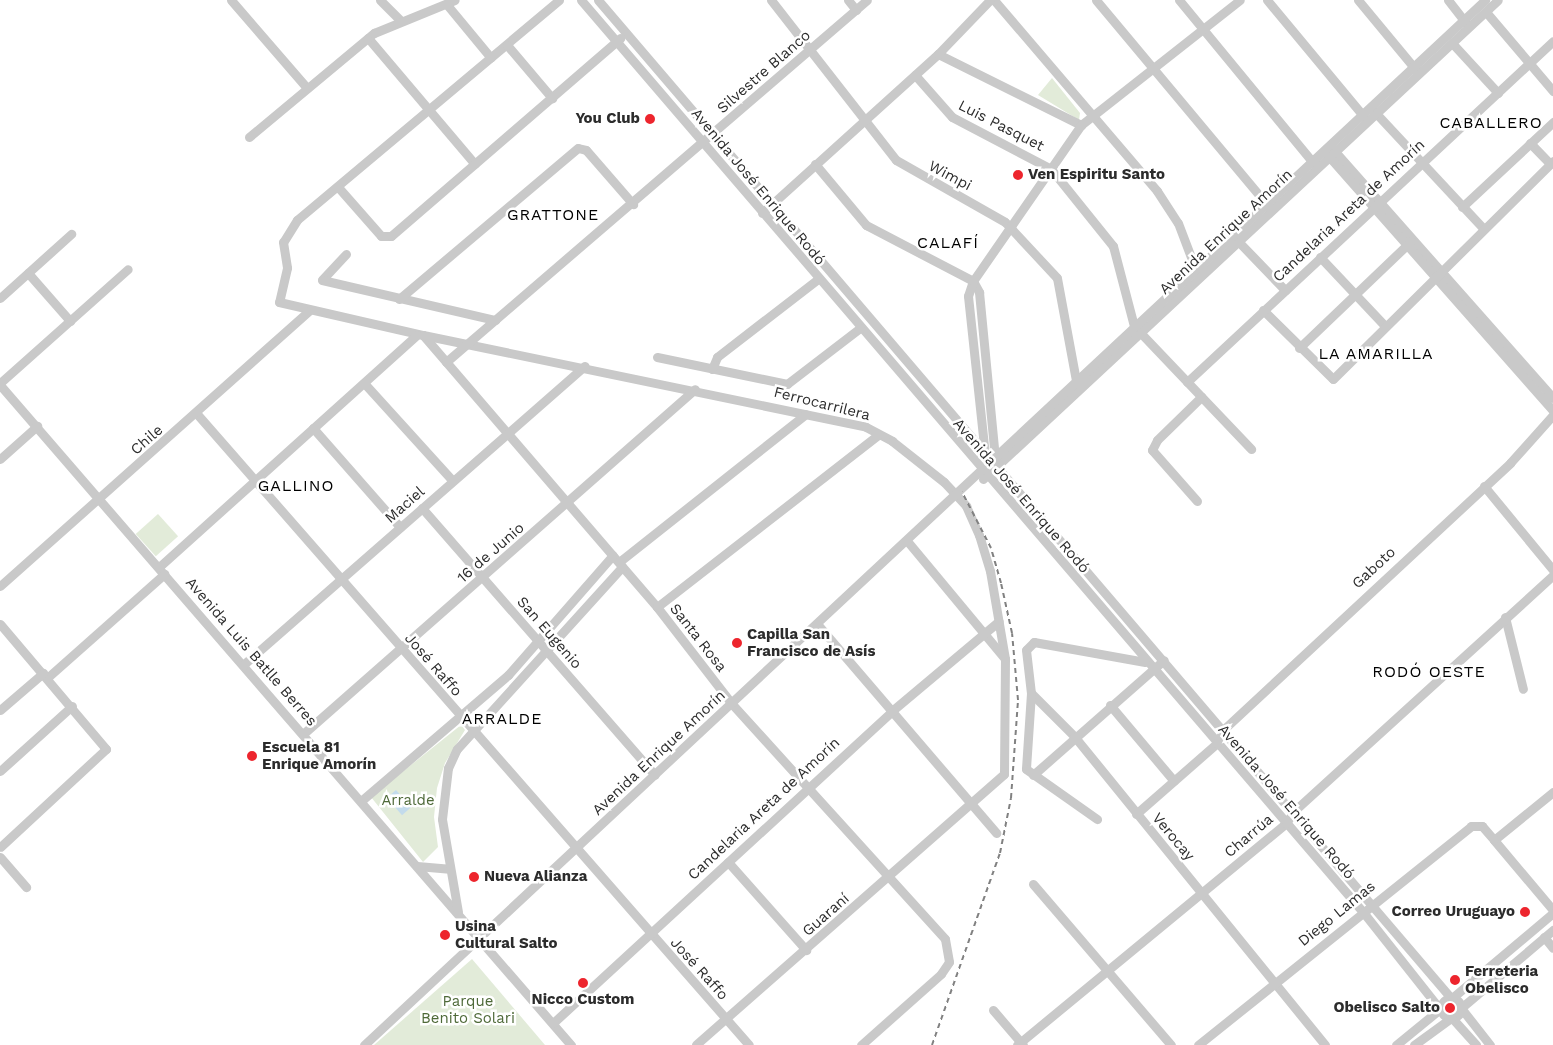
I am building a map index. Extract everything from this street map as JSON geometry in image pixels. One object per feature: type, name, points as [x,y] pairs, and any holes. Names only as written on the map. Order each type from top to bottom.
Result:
[{"type":"street","points":[[231,0],[307,88]]},
{"type":"street","points":[[380,0],[401,21]]},
{"type":"street","points":[[559,0],[338,187],[385,238],[475,164],[626,33]]},
{"type":"street","name":"Avenida José Enrique Rodó","points":[[581,0],[860,328],[986,460]]},
{"type":"street","name":"Avenida José Enrique Rodó","points":[[598,0],[772,203],[986,460],[987,478],[1363,912],[1440,1009],[1476,1045]]},
{"type":"street","name":"Wimpi","points":[[771,0],[904,168],[1011,227],[1060,282],[1077,382]]},
{"type":"street","points":[[848,0],[856,10]]},
{"type":"street","name":"Silvestre Blanco","points":[[446,362],[471,343],[495,320],[633,204],[868,0]]},
{"type":"street","points":[[762,213],[938,54],[992,0],[1093,114],[1172,212],[1196,272]]},
{"type":"street","points":[[1096,0],[1269,206]]},
{"type":"street","points":[[1179,0],[1314,164]]},
{"type":"street","points":[[973,281],[1081,126],[1093,114],[1153,68],[1205,31],[1240,0]]},
{"type":"street","points":[[1267,0],[1364,117]]},
{"type":"street","points":[[1358,0],[1416,70]]},
{"type":"street","points":[[1448,0],[1466,23]]},
{"type":"street","name":"Avenida Enrique Amorín","points":[[364,1045],[973,482],[986,460],[1077,382],[1269,206],[1466,23],[1486,0]]},
{"type":"street","name":"Avenida Enrique Amorín","points":[[1416,70],[1452,43],[1466,23],[1486,12],[1498,0]]},
{"type":"street","points":[[249,138],[368,38],[401,21],[451,3],[492,58]]},
{"type":"street","points":[[1486,12],[1553,91]]},
{"type":"street","points":[[368,38],[475,164]]},
{"type":"street","name":"Candelaria Areta de Amorín","points":[[1187,382],[1553,41]]},
{"type":"street","points":[[1452,43],[1498,93]]},
{"type":"street","points":[[507,45],[552,98]]},
{"type":"street","points":[[938,54],[1081,126]]},
{"type":"street","name":"Luis Pasquet","points":[[915,75],[952,117],[1052,170],[1113,246],[1136,328]]},
{"type":"street","points":[[1372,110],[1482,228]]},
{"type":"street","points":[[1462,207],[1553,122]]},
{"type":"street","points":[[1263,310],[1326,378],[1340,374],[1482,228],[1552,162],[1530,143]]},
{"type":"street","points":[[400,299],[578,148],[586,150],[633,204]]},
{"type":"street","points":[[1329,150],[1553,398]]},
{"type":"street","points":[[815,164],[860,220],[973,281],[979,292],[986,460],[997,467]]},
{"type":"street","name":"Ferrocarrilera","points":[[338,187],[286,233],[283,250],[287,268],[279,302],[309,311],[420,335],[471,343],[695,389],[806,414],[880,434],[958,496],[979,535],[999,622],[1005,659],[1004,774],[973,805]]},
{"type":"street","points":[[0,298],[71,234]]},
{"type":"street","points":[[1234,238],[1285,290]]},
{"type":"street","points":[[1299,348],[1411,241]]},
{"type":"street","points":[[346,254],[322,275],[326,283],[495,320]]},
{"type":"street","points":[[1320,257],[1385,326]]},
{"type":"street","points":[[0,384],[128,269]]},
{"type":"street","points":[[1439,272],[1553,411]]},
{"type":"street","points":[[28,273],[70,321]]},
{"type":"street","points":[[712,369],[717,357],[818,279]]},
{"type":"street","name":"Chile","points":[[0,586],[197,414],[309,311]]},
{"type":"street","points":[[657,357],[787,384],[860,328]]},
{"type":"street","points":[[1136,328],[1251,450]]},
{"type":"street","points":[[0,710],[45,675],[162,570],[254,481],[420,335]]},
{"type":"street","name":"Santa Rosa","points":[[420,335],[509,432],[569,502],[657,607],[732,704],[806,788],[891,877],[945,939],[949,962],[932,984],[861,1045]]},
{"type":"street","name":"Maciel","points":[[243,665],[585,366]]},
{"type":"street","name":"Avenida Enrique Amorín","points":[[973,482],[987,478],[1077,382]]},
{"type":"street","points":[[364,383],[453,481]]},
{"type":"street","name":"Avenida Luis Batlle Berres","points":[[0,384],[571,1045]]},
{"type":"street","name":"16 de Junio","points":[[303,734],[484,578],[695,389]]},
{"type":"street","points":[[1197,501],[1152,450],[1157,440],[1201,397]]},
{"type":"street","name":"José Raffo","points":[[197,414],[338,580],[461,719],[472,728],[574,850],[749,1045]]},
{"type":"street","points":[[361,801],[461,719],[618,561],[806,414]]},
{"type":"street","name":"Gaboto","points":[[1217,743],[1224,729],[1484,486],[1553,415]]},
{"type":"street","points":[[0,459],[37,426]]},
{"type":"street","points":[[314,428],[400,527]]},
{"type":"street","points":[[657,607],[880,434]]},
{"type":"street","name":"Avenida José Enrique Rodó","points":[[997,467],[1373,903],[1490,1045]]},
{"type":"street","points":[[1484,486],[1553,570]]},
{"type":"street","name":"San Eugenio","points":[[422,508],[655,776]]},
{"type":"street","points":[[908,542],[1005,659]]},
{"type":"street","points":[[458,913],[442,819],[444,789],[454,755],[472,728],[544,650],[618,561]]},
{"type":"street","name":"Charrúa","points":[[1020,1044],[1105,971],[1286,823],[1294,811],[1553,575]]},
{"type":"street","points":[[1505,617],[1523,689]]},
{"type":"street","name":"Candelaria Areta de Amorín","points":[[553,1023],[892,710],[999,622]]},
{"type":"street","points":[[0,624],[104,744],[104,754],[0,847]]},
{"type":"street","points":[[818,625],[996,832]]},
{"type":"street","points":[[1030,772],[1031,693],[1026,650],[1034,642],[1145,662]]},
{"type":"street","points":[[1030,772],[1164,660]]},
{"type":"street","name":"Verocay","points":[[1031,693],[1074,736],[1325,1045]]},
{"type":"street","points":[[1110,705],[1174,781]]},
{"type":"street","points":[[0,770],[72,706]]},
{"type":"street","points":[[1136,814],[1217,743]]},
{"type":"street","points":[[1030,772],[1097,819]]},
{"type":"street","points":[[1396,1045],[1553,912],[1494,840],[1553,792]]},
{"type":"street","name":"Guaraní","points":[[696,1045],[973,805]]},
{"type":"street","name":"Diego Lamas","points":[[1198,1045],[1373,903],[1477,823],[1494,840]]},
{"type":"street","points":[[0,857],[26,887]]},
{"type":"street","points":[[728,862],[806,950]]},
{"type":"street","points":[[418,866],[450,869]]},
{"type":"street","points":[[1033,884],[1105,971],[1171,1045]]},
{"type":"street","points":[[1414,1045],[1451,1018],[1553,930]]},
{"type":"street","points":[[1544,937],[1553,948]]},
{"type":"street","points":[[993,1010],[1020,1044]]},
{"type":"green space","points":[[1052,78],[1080,113],[1079,120],[1038,95]]},
{"type":"green space","points":[[158,514],[178,536],[156,556],[136,534]]},
{"type":"green space","name":"Arralde","points":[[461,725],[465,730],[445,763],[437,788],[434,817],[438,847],[423,862],[371,797]]},
{"type":"green space","name":"Parque Benito Solari","points":[[472,959],[545,1045],[374,1045]]},
{"type":"water","points":[[396,790],[411,807],[402,815],[387,798]]},
{"type":"railway","points":[[932,1045],[1000,853],[1011,798],[1018,700],[1012,633],[1001,583],[991,548],[962,492]]},
{"type":"place","name":"You Club","points":[[650,119]]},
{"type":"place","name":"Ven Espiritu Santo","points":[[1018,175]]},
{"type":"place","name":"Capilla San Francisco de Asís","points":[[737,643]]},
{"type":"place","name":"Escuela 81 Enrique Amorín","points":[[252,756]]},
{"type":"place","name":"Nueva Alianza","points":[[474,877]]},
{"type":"place","name":"Correo Uruguayo","points":[[1525,912]]},
{"type":"place","name":"Usina Cultural Salto","points":[[445,935]]},
{"type":"place","name":"Ferreteria Obelisco","points":[[1455,980]]},
{"type":"place","name":"Nicco Custom","points":[[583,983]]},
{"type":"place","name":"Obelisco Salto","points":[[1450,1008]]},
{"type":"district","name":"CABALLERO","points":[[1491,123]]},
{"type":"district","name":"GRATTONE","points":[[553,215]]},
{"type":"district","name":"CALAFÍ","points":[[948,243]]},
{"type":"district","name":"LA AMARILLA","points":[[1376,354]]},
{"type":"district","name":"GALLINO","points":[[296,486]]},
{"type":"district","name":"RODÓ OESTE","points":[[1429,672]]},
{"type":"district","name":"ARRALDE","points":[[502,719]]}]
